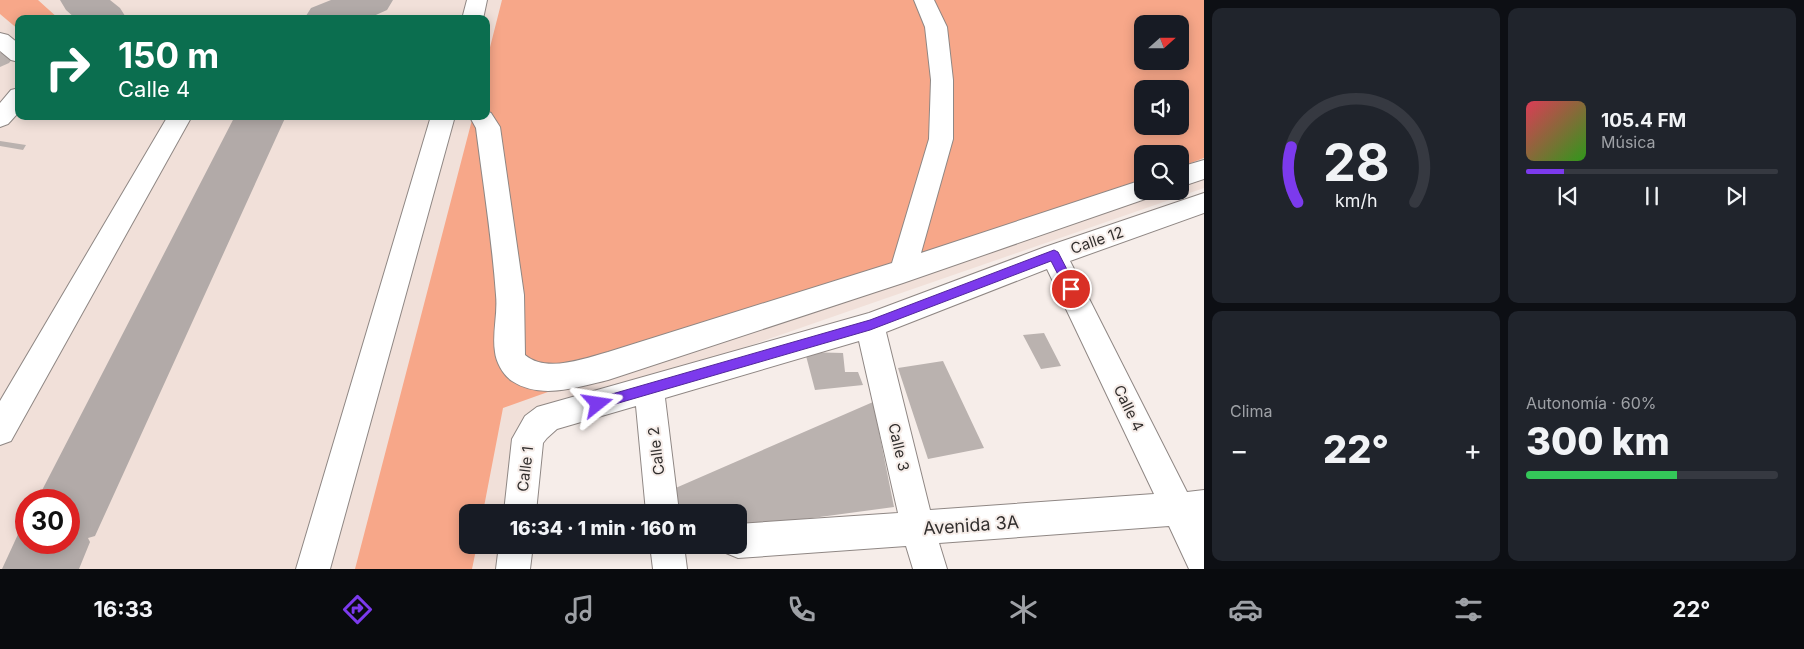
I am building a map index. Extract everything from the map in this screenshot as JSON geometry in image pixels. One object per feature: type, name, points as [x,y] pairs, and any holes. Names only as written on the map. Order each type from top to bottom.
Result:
[{"type":"street","points":[[473,15],[477,0]]},
{"type":"street","points":[[903,271],[941,139],[942,80],[936,28],[924,0]]},
{"type":"street","points":[[0,40],[15,52]]},
{"type":"street","points":[[0,118],[15,101]]},
{"type":"street","points":[[0,430],[178,120]]},
{"type":"street","points":[[313,569],[443,120]]},
{"type":"street","points":[[484,120],[488,127],[494,163],[512,307],[510,352],[514,364],[524,372],[541,378],[569,376],[608,366],[903,271],[1134,193]]},
{"type":"street","points":[[1189,174],[1204,168]]},
{"type":"street","name":"Calle 12","points":[[536,427],[548,417],[649,390],[870,325],[1054,255],[1204,203]]},
{"type":"street","name":"Calle 4","points":[[1054,255],[1191,508],[1204,562]]},
{"type":"street","name":"Calle 3","points":[[870,325],[918,529],[930,569]]},
{"type":"street","name":"Calle 2","points":[[649,390],[662,504]]},
{"type":"street","name":"Calle 1","points":[[521,504],[528,439],[536,427]]},
{"type":"street","name":"Avenida 3A","points":[[747,540],[1191,508]]},
{"type":"street","points":[[513,569],[515,554]]},
{"type":"street","points":[[668,554],[670,569]]},
{"type":"shaded area","points":[[0,0],[1204,0],[1204,188],[1189,193],[1189,145],[1134,145],[1134,200],[1169,200],[521,425],[506,504],[459,504],[459,554],[498,554],[496,569],[0,569]]},
{"type":"shaded area","points":[[0,0],[38,0],[55,15],[15,15],[15,27],[0,14]]},
{"type":"shaded area","points":[[502,0],[1204,0],[1204,158],[1189,164],[1189,145],[1134,145],[1134,183],[503,408],[485,504],[459,504],[459,554],[475,554],[472,569],[355,569],[472,120],[490,120],[490,47]]},
{"type":"building","points":[[5,52],[13,58],[9,63],[0,67],[0,53]]},
{"type":"building","points":[[0,141],[26,145],[23,150],[0,146]]},
{"type":"building","points":[[1044,333],[1061,366],[1041,369],[1023,335]]},
{"type":"building","points":[[805,352],[843,353],[845,372],[858,372],[863,385],[815,390]]},
{"type":"building","points":[[943,361],[984,448],[928,459],[898,368]]},
{"type":"building","points":[[873,402],[894,507],[747,527],[747,504],[672,504],[671,490]]},
{"type":"taxiway","points":[[82,0],[99,15]]},
{"type":"taxiway","points":[[336,15],[371,0]]},
{"type":"taxiway","points":[[79,489],[259,120]]},
{"type":"taxiway","points":[[40,569],[47,554]]},
{"type":"route","points":[[598,404],[870,325],[1054,255],[1071,289]]}]
